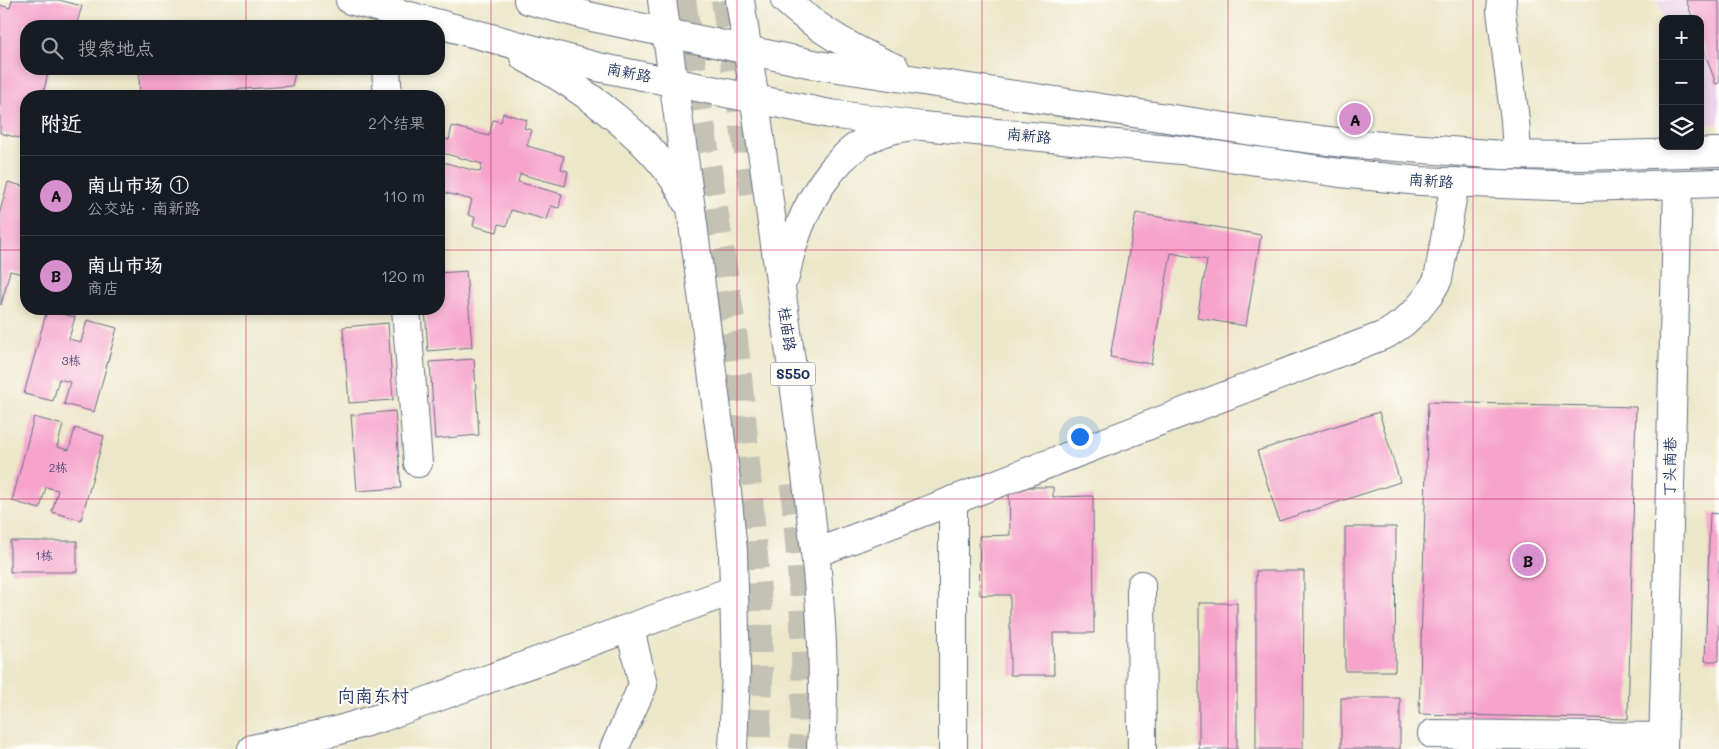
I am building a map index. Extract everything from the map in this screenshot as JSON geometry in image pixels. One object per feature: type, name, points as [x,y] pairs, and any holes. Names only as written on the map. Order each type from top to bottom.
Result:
[{"type":"main road","name":"南新路","points":[[350,0],[382,17],[398,20]]},
{"type":"main road","name":"南新路","points":[[528,0],[592,17],[818,65],[1285,135],[1423,150],[1517,155],[1582,156],[1719,152]]},
{"type":"main road","points":[[662,0],[692,216],[733,551],[736,670],[733,749]]},
{"type":"main road","name":"桂庙路","points":[[740,0],[784,306],[816,553],[823,657],[821,749]]},
{"type":"main road","points":[[785,0],[798,12],[839,40],[897,69],[930,81]]},
{"type":"main road","points":[[1502,0],[1501,11],[1515,120],[1517,155]]},
{"type":"main road","name":"南新路","points":[[445,28],[470,33],[598,67],[830,114],[922,126],[1181,150],[1340,173],[1455,182],[1581,187],[1719,183]]},
{"type":"main road","points":[[470,33],[527,58],[577,89],[604,109],[658,158],[680,190],[692,216]]},
{"type":"main road","points":[[386,75],[388,90]]},
{"type":"main road","points":[[784,306],[785,280],[793,246],[807,210],[827,176],[852,151],[868,140],[886,131],[922,126]]},
{"type":"main road","points":[[816,553],[1387,334],[1417,310],[1438,279],[1455,182]]},
{"type":"main road","name":"丁头南巷","points":[[1663,743],[1678,185]]},
{"type":"main road","points":[[406,315],[418,463]]},
{"type":"main road","points":[[953,500],[953,749]]},
{"type":"main road","points":[[1141,586],[1142,749]]},
{"type":"main road","points":[[252,749],[336,731],[383,717],[734,590]]},
{"type":"main road","points":[[614,749],[643,685],[630,628]]},
{"type":"main road","points":[[1432,734],[1663,743]]},
{"type":"shaded area","points":[[1658,0],[1719,0],[1719,123],[1704,125],[1704,15],[1663,15]]},
{"type":"building","points":[[12,0],[59,0],[82,6],[78,20],[20,20],[20,75],[48,75],[44,90],[20,90],[20,138],[0,133],[0,5],[10,8]]},
{"type":"building","points":[[1686,0],[1719,0],[1719,83],[1716,84],[1704,50],[1704,15],[1692,15]]},
{"type":"building","points":[[140,75],[295,75],[292,86],[231,90],[140,90]]},
{"type":"building","points":[[503,113],[527,120],[524,128],[532,130],[527,146],[564,156],[561,169],[568,171],[565,186],[520,174],[518,182],[562,194],[559,208],[551,206],[547,220],[511,210],[507,226],[499,224],[497,232],[473,226],[475,217],[468,215],[472,200],[445,193],[445,163],[480,172],[482,164],[445,154],[445,139],[449,140],[452,126],[489,136],[493,120],[501,122]]},
{"type":"building","points":[[8,182],[20,185],[20,274],[10,271],[1,305],[0,211]]},
{"type":"building","points":[[1136,213],[1261,235],[1246,326],[1197,318],[1207,260],[1171,253],[1151,364],[1110,357]]},
{"type":"building","points":[[466,271],[472,347],[428,351],[425,315],[445,315],[445,273]]},
{"type":"building","points":[[46,315],[75,317],[69,339],[81,342],[87,320],[117,328],[94,412],[64,404],[70,382],[59,379],[53,401],[24,394]]},
{"type":"building","points":[[388,323],[393,400],[349,403],[343,327]]},
{"type":"building","points":[[474,359],[479,435],[435,439],[430,362]]},
{"type":"building","points":[[1428,402],[1636,407],[1628,719],[1419,714]]},
{"type":"building","points":[[395,411],[401,488],[357,491],[351,415]]},
{"type":"building","points":[[1379,412],[1400,482],[1279,521],[1257,451]]},
{"type":"building","points":[[34,417],[63,425],[57,447],[69,450],[75,428],[104,436],[81,520],[52,512],[58,490],[46,487],[40,509],[12,501]]},
{"type":"building","points":[[1009,487],[1053,487],[1053,497],[1093,496],[1094,633],[1053,633],[1054,675],[1010,675],[1010,595],[980,595],[979,536],[1010,535]]},
{"type":"building","points":[[1710,513],[1719,514],[1719,661],[1705,661]]},
{"type":"building","points":[[1345,527],[1396,527],[1395,671],[1345,671]]},
{"type":"building","points":[[10,541],[77,541],[77,572],[10,572]]},
{"type":"building","points":[[1256,571],[1304,571],[1303,749],[1256,749]]},
{"type":"building","points":[[1199,603],[1237,603],[1237,749],[1199,749]]},
{"type":"building","points":[[1341,698],[1400,698],[1400,749],[1341,749]]},
{"type":"tunnel","points":[[682,0],[734,339],[742,416],[758,603],[759,682],[756,749]]},
{"type":"tunnel","points":[[725,0],[754,193]]},
{"type":"tunnel","points":[[794,484],[805,649],[803,749]]},
{"type":"place","name":"南山市场 ①","points":[[1355,119]]},
{"type":"place","name":"南山市场","points":[[1528,560]]},
{"type":"district","name":"向南东村","points":[[373,696]]}]
